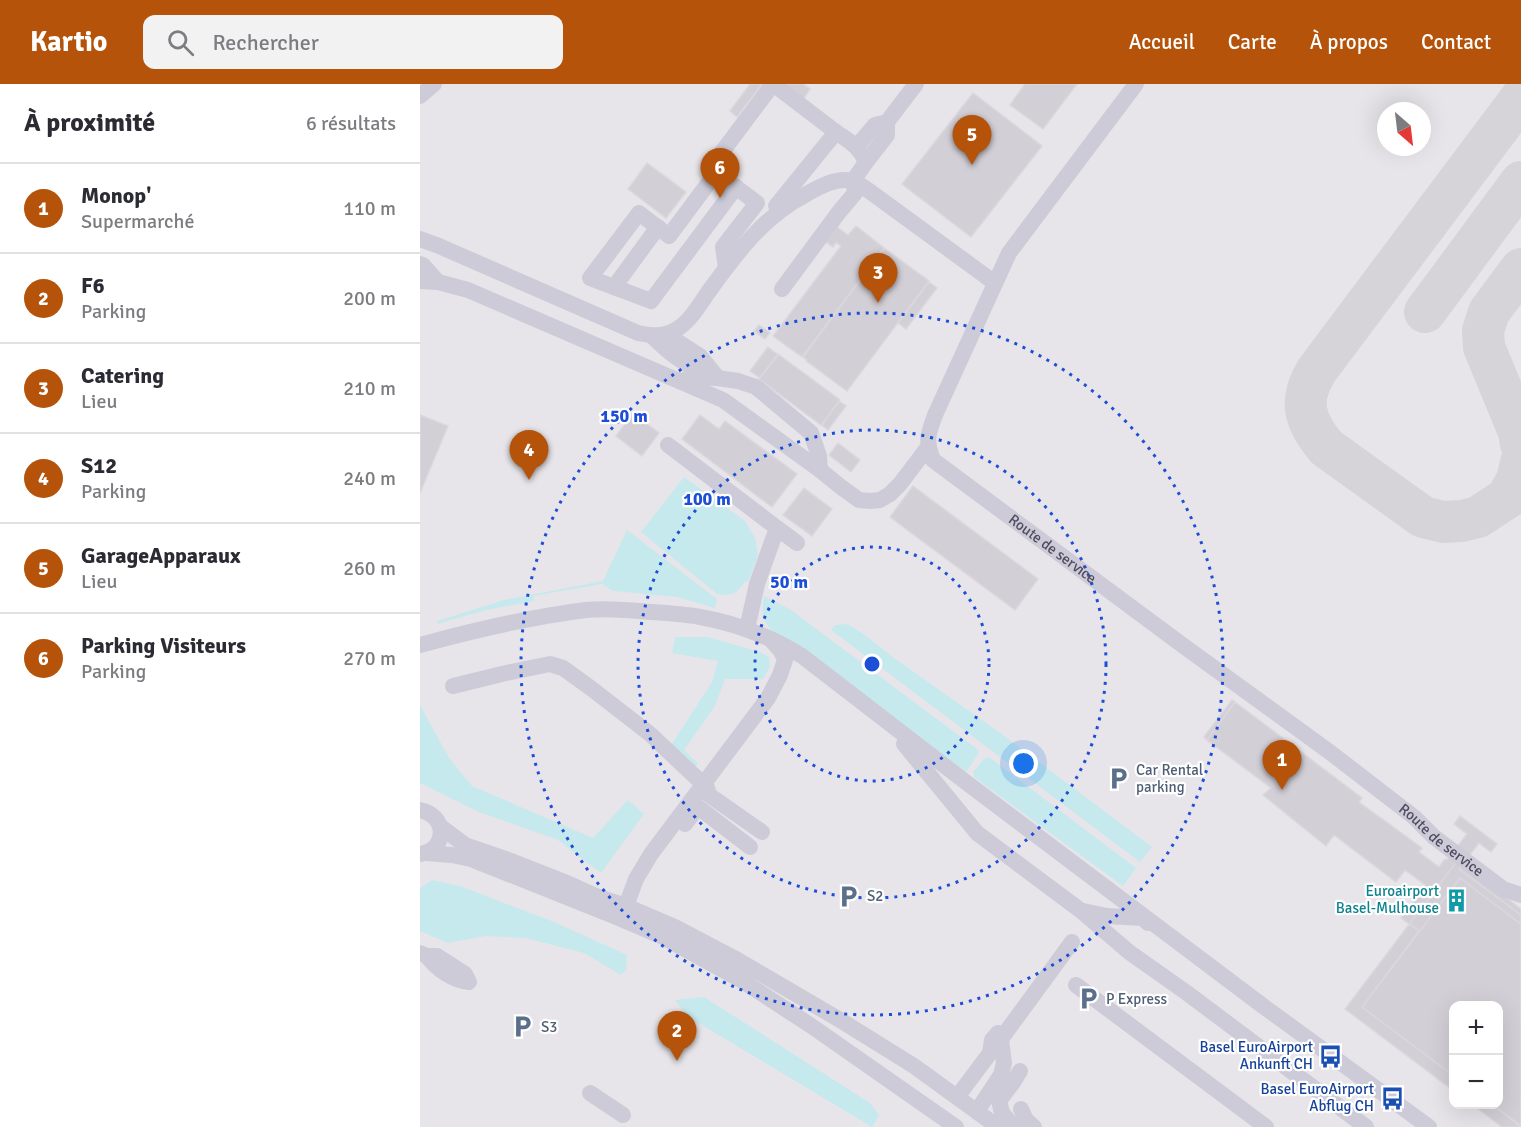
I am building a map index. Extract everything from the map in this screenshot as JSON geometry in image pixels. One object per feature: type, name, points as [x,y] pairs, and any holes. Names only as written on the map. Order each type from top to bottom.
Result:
[{"type":"street","points":[[420,96],[434,84]]},
{"type":"street","points":[[726,268],[723,247],[757,203],[710,168],[773,84],[857,146],[866,162]]},
{"type":"street","points":[[782,289],[855,193],[853,181],[887,135],[887,122],[916,84]]},
{"type":"street","points":[[420,281],[438,282],[468,290],[723,400],[859,500],[880,500],[900,484],[928,447],[928,436],[935,415],[1009,253],[1136,84]]},
{"type":"street","points":[[857,146],[875,125],[887,122]]},
{"type":"street","points":[[420,239],[638,333],[660,335],[680,328],[836,132]]},
{"type":"street","points":[[716,173],[669,236],[639,213],[590,278],[651,301],[736,187]]},
{"type":"street","points":[[753,235],[790,203],[819,187],[835,181],[853,181],[995,283]]},
{"type":"street","points":[[614,287],[658,227]]},
{"type":"street","points":[[420,264],[438,282]]},
{"type":"street","points":[[660,335],[670,354],[692,368],[717,378]]},
{"type":"street","points":[[680,381],[696,377],[717,378],[756,387],[811,433],[819,456],[820,471]]},
{"type":"street","points":[[668,445],[797,543]]},
{"type":"street","name":"Route de service","points":[[928,447],[933,460],[1331,753],[1414,817],[1434,837],[1503,889],[1521,896]]},
{"type":"street","points":[[747,629],[757,584],[777,528]]},
{"type":"street","points":[[420,645],[501,624],[588,610],[630,610],[700,617],[747,629],[789,648],[1263,1006],[1430,1127]]},
{"type":"street","points":[[622,912],[636,879],[651,854],[775,686],[785,660],[781,651],[771,640]]},
{"type":"street","points":[[775,686],[788,675],[802,656]]},
{"type":"street","points":[[453,686],[550,664],[563,668],[650,734],[705,781],[709,795],[759,836],[698,807],[677,836],[651,854]]},
{"type":"street","points":[[858,700],[909,749],[977,833],[1080,910],[1129,952],[1366,1127]]},
{"type":"street","points":[[420,810],[434,815],[441,827],[465,845],[596,896],[663,937],[741,980],[956,1127]]},
{"type":"street","points":[[422,855],[435,847],[439,841],[441,827]]},
{"type":"street","points":[[422,855],[452,855],[471,859],[622,912],[675,927],[840,1020],[914,1066],[998,1127]]},
{"type":"street","points":[[1080,910],[1107,916],[1143,918],[1424,1127]]},
{"type":"street","points":[[963,1101],[966,1070],[997,1040],[1070,938]]},
{"type":"street","points":[[424,955],[432,964],[460,981],[469,982]]},
{"type":"street","points":[[1076,985],[1266,1127]]},
{"type":"street","points":[[963,1101],[1001,1075],[1004,1063],[997,1040]]},
{"type":"street","points":[[1020,1071],[999,1101],[1002,1113],[1026,1120],[1034,1127]]},
{"type":"street","points":[[590,1093],[623,1115]]},
{"type":"street","points":[[1016,1116],[1025,1127]]},
{"type":"shaded area","points":[[420,84],[1521,84],[1521,1127],[420,1127]]},
{"type":"shaded area","points":[[684,477],[745,521],[755,538],[758,555],[748,582],[745,581],[734,593],[717,594],[641,532]]},
{"type":"shaded area","points":[[627,530],[717,599],[715,608],[677,597],[613,591],[602,584],[533,596],[534,601],[486,610],[437,624],[437,621],[504,600],[603,581]]},
{"type":"shaded area","points":[[764,596],[791,610],[977,749],[979,753],[966,772],[772,631],[763,615]]},
{"type":"shaded area","points":[[847,624],[996,730],[1152,847],[1140,862],[831,630],[835,625]]},
{"type":"shaded area","points":[[675,637],[708,637],[760,652],[769,657],[770,666],[763,679],[725,679],[715,706],[684,750],[698,763],[693,769],[670,747],[712,682],[718,661],[672,653]]},
{"type":"shaded area","points":[[420,705],[449,758],[472,786],[593,838],[628,800],[644,814],[601,873],[558,840],[479,812],[420,783]]},
{"type":"shaded area","points":[[989,757],[1136,868],[1123,886],[974,777],[973,772],[984,759]]},
{"type":"shaded area","points":[[432,880],[460,886],[554,922],[627,955],[626,970],[621,975],[584,953],[525,938],[485,936],[448,943],[420,931],[420,888]]},
{"type":"shaded area","points":[[704,997],[870,1103],[879,1115],[872,1127],[687,1016],[675,1000]]},
{"type":"building","points":[[750,84],[762,84],[737,117],[730,111]]},
{"type":"building","points":[[782,84],[803,84],[810,89],[803,100]]},
{"type":"building","points":[[1025,84],[1077,84],[1043,129],[1010,105]]},
{"type":"building","points":[[973,93],[1042,146],[971,237],[902,184]]},
{"type":"building","points":[[647,163],[686,192],[666,218],[628,189]]},
{"type":"building","points":[[856,226],[884,248],[802,357],[773,336],[841,246],[836,242],[833,247],[826,242],[837,227],[848,235]]},
{"type":"building","points":[[884,248],[929,281],[847,391],[803,357]]},
{"type":"building","points":[[929,282],[937,288],[906,329],[898,323]]},
{"type":"building","points":[[759,325],[770,333],[765,339],[754,331]]},
{"type":"building","points":[[768,347],[778,355],[760,378],[750,371]]},
{"type":"building","points":[[778,354],[840,400],[821,425],[759,379]]},
{"type":"building","points":[[839,401],[846,406],[828,430],[822,425]]},
{"type":"building","points":[[633,413],[659,433],[642,456],[616,436]]},
{"type":"building","points":[[420,415],[448,426],[420,493]]},
{"type":"building","points":[[700,415],[719,429],[725,421],[797,474],[772,507],[682,439]]},
{"type":"building","points":[[838,443],[860,460],[851,472],[829,455]]},
{"type":"building","points":[[913,486],[1038,579],[1015,610],[890,517]]},
{"type":"building","points":[[804,488],[832,509],[812,536],[783,515]]},
{"type":"building","points":[[1232,700],[1235,702],[1207,740],[1204,737]]},
{"type":"building","name":"Euroairport Basel-Mulhouse","points":[[1235,702],[1362,798],[1359,802],[1422,848],[1419,852],[1439,867],[1467,834],[1454,824],[1460,816],[1497,844],[1491,852],[1479,843],[1459,869],[1521,915],[1521,1126],[1499,1109],[1503,1109],[1503,1001],[1449,1001],[1449,1072],[1362,1007],[1419,931],[1401,918],[1425,885],[1405,870],[1396,882],[1334,835],[1326,846],[1263,795],[1271,788],[1207,740]]},
{"type":"building","points":[[1457,861],[1521,909],[1521,924],[1460,878],[1362,1007],[1449,1072],[1449,1087],[1345,1009]]},
{"type":"building","points":[[1479,1109],[1498,1109],[1521,1127],[1502,1127]]},
{"type":"taxiway","points":[[1521,98],[1317,370],[1307,391],[1306,401],[1306,410],[1313,429],[1327,448],[1423,517],[1443,522],[1478,517],[1507,498],[1517,480],[1521,463]]},
{"type":"taxiway","points":[[1425,312],[1521,182]]},
{"type":"taxiway","points":[[1521,269],[1489,312],[1483,331],[1484,347],[1519,432],[1521,444]]},
{"type":"place","name":"GarageApparaux","points":[[972,165]]},
{"type":"place","name":"Parking Visiteurs","points":[[720,198]]},
{"type":"place","name":"Catering","points":[[878,303]]},
{"type":"place","name":"S12","points":[[529,480]]},
{"type":"place","name":"Car Rental parking","points":[[1118,779]]},
{"type":"place","name":"Monop'","points":[[1282,790]]},
{"type":"place","name":"S2","points":[[849,896]]},
{"type":"place","name":"Euroairport Basel-Mulhouse","points":[[1457,900]]},
{"type":"place","name":"P Express","points":[[1088,999]]},
{"type":"place","name":"S3","points":[[523,1027]]},
{"type":"place","name":"Basel EuroAirport Ankunft CH","points":[[1331,1056]]},
{"type":"place","name":"F6","points":[[677,1061]]},
{"type":"place","name":"Basel EuroAirport Abflug CH","points":[[1392,1098]]}]
